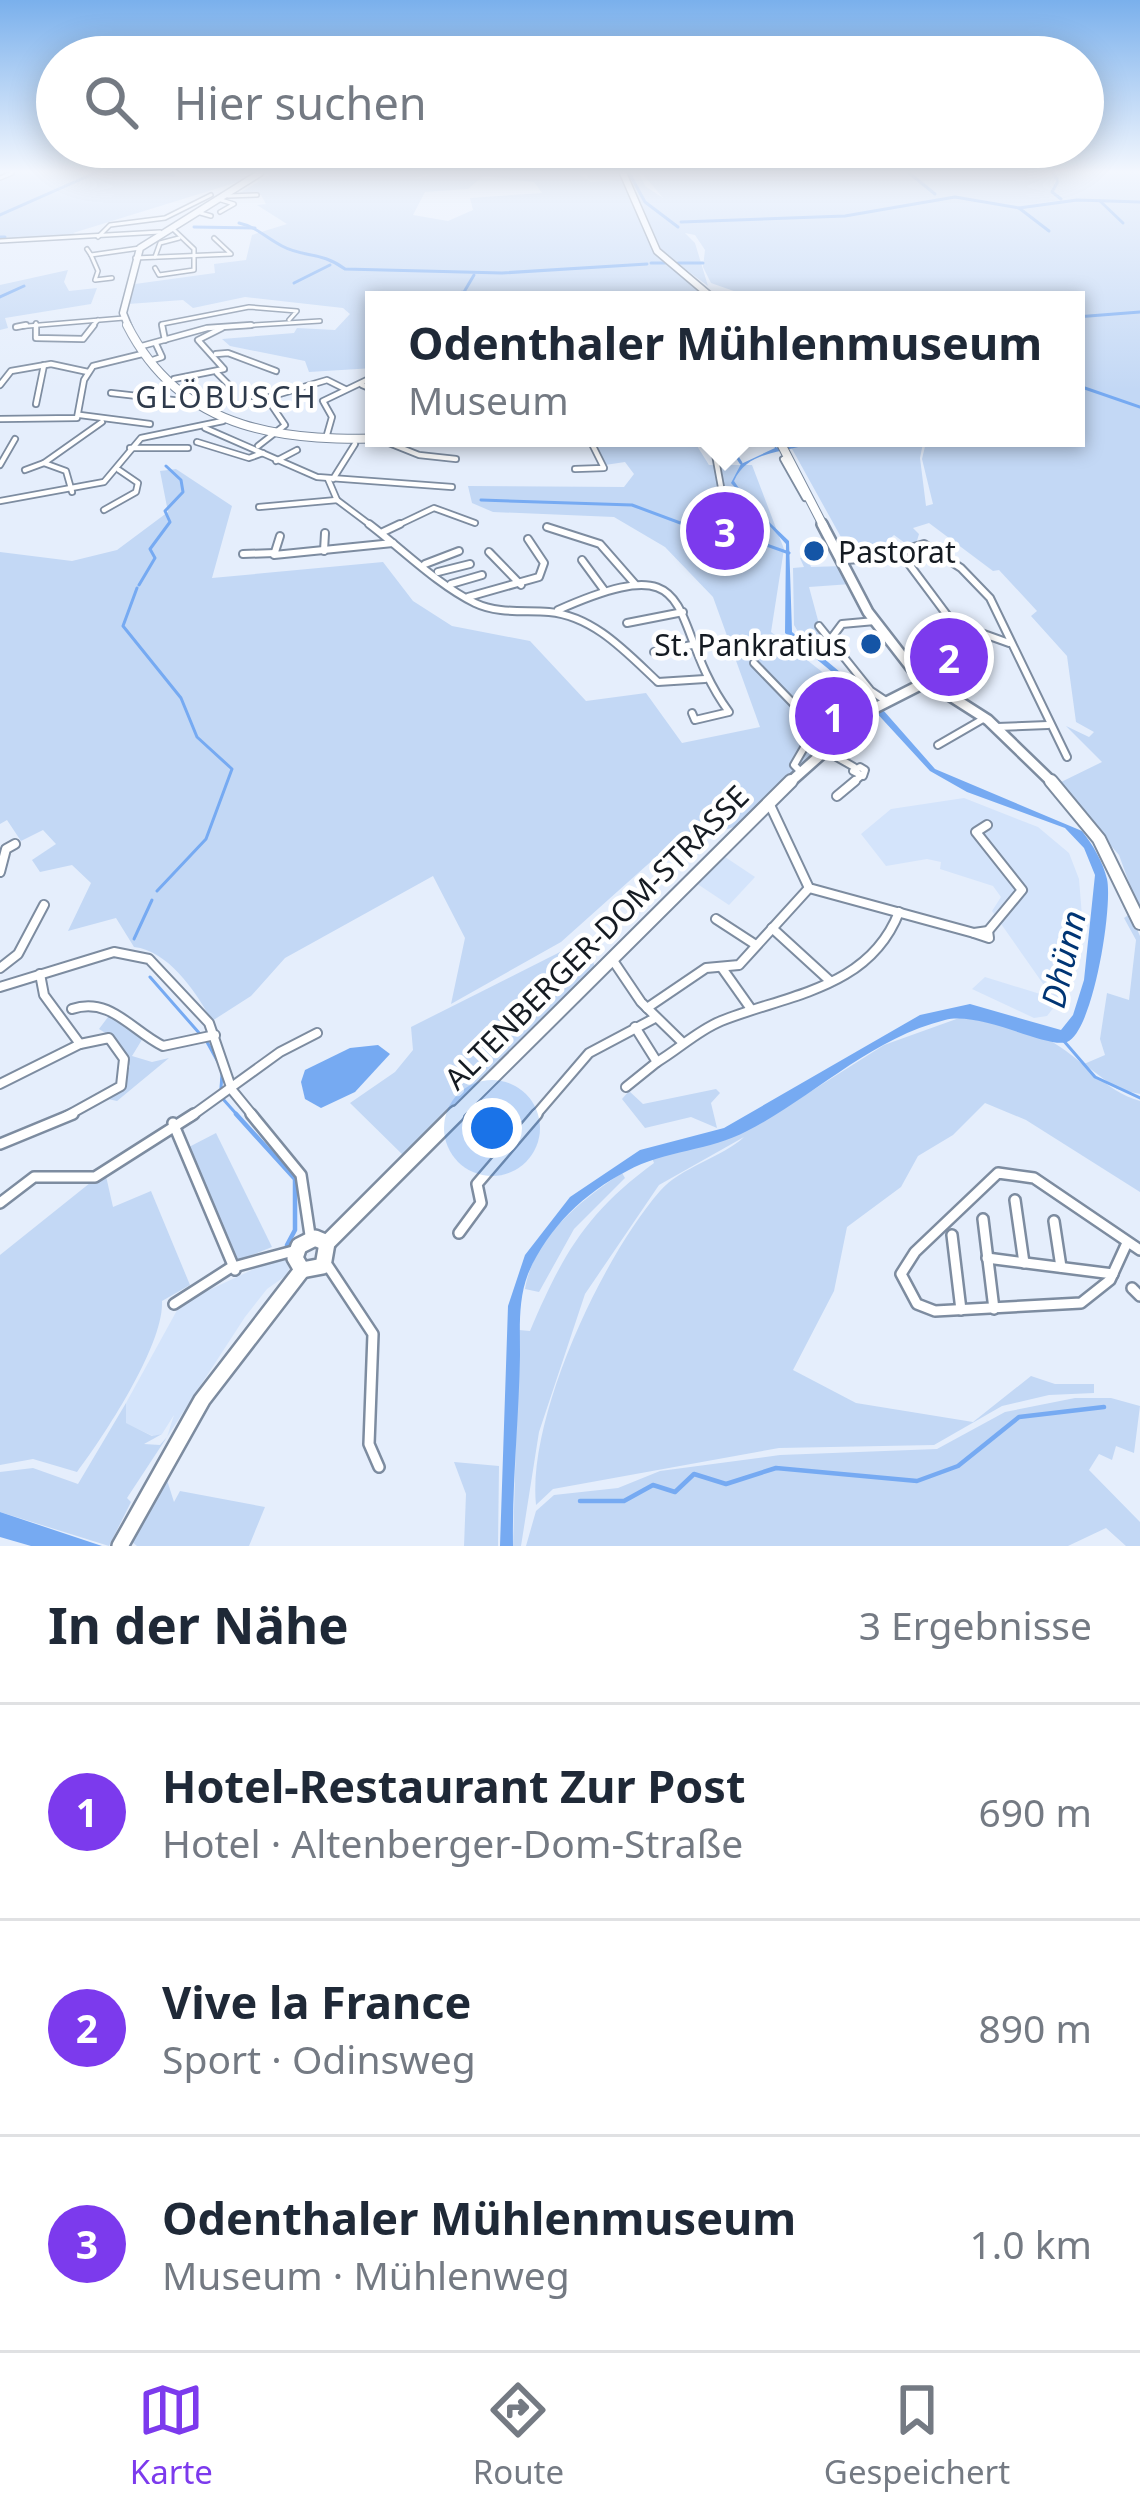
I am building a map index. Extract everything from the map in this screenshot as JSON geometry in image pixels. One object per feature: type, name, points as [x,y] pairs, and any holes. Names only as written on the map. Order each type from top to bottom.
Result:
[{"type":"main road","points":[[144,245],[135,258],[124,318],[142,354],[221,427],[365,443]]},
{"type":"main road","points":[[654,245],[704,291]]},
{"type":"main road","points":[[784,448],[874,621],[919,679],[950,689],[1090,826],[1140,923]]},
{"type":"main road","name":"ALTENBERGER-DOM-STRASSE","points":[[299,1260],[767,803],[879,705],[919,679]]},
{"type":"main road","points":[[121,1543],[202,1400],[299,1260],[315,1270],[326,1263],[319,1241]]},
{"type":"street","points":[[155,256],[159,245]]},
{"type":"street","points":[[154,268],[159,275],[190,272],[194,249],[188,245]]},
{"type":"street","points":[[135,258],[231,254],[222,245]]},
{"type":"street","points":[[112,278],[95,280],[98,271],[89,252],[140,248]]},
{"type":"street","points":[[165,340],[162,324],[249,307],[297,311],[287,322]]},
{"type":"street","points":[[80,319],[86,309]]},
{"type":"street","points":[[16,327],[124,318]]},
{"type":"street","points":[[36,322],[35,338],[43,342],[83,339],[98,320]]},
{"type":"street","points":[[142,354],[156,343],[222,327],[320,321]]},
{"type":"street","points":[[174,379],[217,373],[224,364],[198,338],[222,327]]},
{"type":"street","points":[[0,385],[11,371],[44,365],[88,372],[142,354],[162,357],[156,343]]},
{"type":"street","points":[[213,356],[229,353],[276,371]]},
{"type":"street","points":[[116,360],[121,369]]},
{"type":"street","points":[[36,404],[44,365]]},
{"type":"street","points":[[80,415],[88,372]]},
{"type":"street","points":[[217,373],[231,387]]},
{"type":"street","points":[[239,406],[327,380],[345,389]]},
{"type":"street","points":[[324,441],[332,417],[323,401],[365,383]]},
{"type":"street","points":[[111,393],[199,403]]},
{"type":"street","points":[[196,442],[249,458],[286,421],[266,397]]},
{"type":"street","points":[[0,419],[64,421],[80,415],[150,424]]},
{"type":"street","points":[[25,470],[44,464],[102,422]]},
{"type":"street","points":[[205,428],[221,427]]},
{"type":"street","points":[[0,501],[72,492],[104,482],[145,436],[221,427],[276,460],[330,479],[452,487]]},
{"type":"street","points":[[0,465],[15,439]]},
{"type":"street","points":[[330,479],[355,444]]},
{"type":"street","points":[[399,447],[456,460]]},
{"type":"street","points":[[575,470],[604,468],[594,447]]},
{"type":"street","points":[[714,447],[721,487],[742,539]]},
{"type":"street","points":[[130,448],[188,448]]},
{"type":"street","points":[[276,460],[297,450]]},
{"type":"street","points":[[44,464],[66,472],[72,492]]},
{"type":"street","points":[[104,510],[136,492],[138,483],[119,470]]},
{"type":"street","points":[[330,479],[337,500],[468,597],[505,611],[554,612],[601,631],[658,682],[705,679]]},
{"type":"street","points":[[259,507],[337,500]]},
{"type":"street","points":[[383,532],[434,508],[475,523]]},
{"type":"street","points":[[548,527],[600,544],[634,584]]},
{"type":"street","points":[[324,551],[325,533]]},
{"type":"street","points":[[275,553],[280,536]]},
{"type":"street","points":[[468,597],[521,586],[539,577],[544,567],[528,539]]},
{"type":"street","points":[[243,554],[393,543]]},
{"type":"street","points":[[845,560],[927,544],[962,568],[990,598],[1067,757]]},
{"type":"street","points":[[425,564],[458,550]]},
{"type":"street","points":[[489,552],[521,586]]},
{"type":"street","points":[[898,552],[918,570],[950,620],[1012,645]]},
{"type":"street","points":[[582,560],[604,590]]},
{"type":"street","points":[[438,572],[470,564]]},
{"type":"street","points":[[451,584],[482,575]]},
{"type":"street","points":[[554,612],[604,590],[634,584],[670,593],[683,612],[705,679],[729,712],[694,720]]},
{"type":"street","points":[[627,623],[683,612]]},
{"type":"street","points":[[831,637],[841,633],[842,624],[874,621]]},
{"type":"street","points":[[819,626],[879,705]]},
{"type":"street","points":[[972,631],[975,661]]},
{"type":"street","points":[[654,652],[692,645]]},
{"type":"street","points":[[754,663],[762,676],[788,690],[816,727],[794,765],[801,772]]},
{"type":"street","points":[[938,745],[988,724],[1048,725]]},
{"type":"street","points":[[826,751],[866,770],[837,796]]},
{"type":"street","points":[[767,803],[809,888],[974,933],[988,931],[1022,890],[976,832],[986,825]]},
{"type":"street","points":[[0,872],[6,849],[15,844]]},
{"type":"street","points":[[647,1008],[706,968],[739,965],[809,888]]},
{"type":"street","points":[[0,968],[18,954],[31,914],[44,905]]},
{"type":"street","points":[[626,1087],[680,1049],[682,1042],[751,1009],[830,981],[878,956],[899,912]]},
{"type":"street","points":[[716,919],[756,945]]},
{"type":"street","points":[[772,928],[830,981]]},
{"type":"street","points":[[0,987],[114,952],[137,952],[187,993],[215,1035],[232,1090],[301,1175],[319,1241]]},
{"type":"street","points":[[612,959],[647,1008],[682,1042]]},
{"type":"street","points":[[722,968],[751,1009]]},
{"type":"street","points":[[40,974],[44,994],[80,1045]]},
{"type":"street","points":[[72,1009],[91,998],[164,1046],[178,1047],[215,1035]]},
{"type":"street","points":[[459,1233],[482,1203],[477,1184],[589,1053],[656,1018]]},
{"type":"street","points":[[635,1027],[657,1062]]},
{"type":"street","points":[[0,1203],[34,1178],[95,1177],[173,1123],[232,1090],[280,1052],[317,1033]]},
{"type":"street","points":[[0,1084],[80,1045],[109,1039],[124,1059],[121,1086],[87,1108],[0,1144]]},
{"type":"street","points":[[173,1123],[236,1270]]},
{"type":"street","points":[[1126,1245],[1100,1295],[1081,1303],[961,1310],[917,1304],[901,1274],[915,1252],[998,1173],[1034,1178],[1126,1245],[1140,1250]]},
{"type":"street","points":[[1015,1200],[1024,1263]]},
{"type":"street","points":[[982,1219],[994,1309]]},
{"type":"street","points":[[1054,1221],[1061,1268]]},
{"type":"street","points":[[952,1234],[961,1310]]},
{"type":"street","points":[[175,1304],[191,1289],[275,1252],[299,1260]]},
{"type":"street","points":[[987,1258],[1114,1274]]},
{"type":"street","points":[[326,1263],[374,1334],[369,1444],[379,1467]]},
{"type":"shaded area","points":[[250,245],[653,245],[702,291],[365,291],[365,369],[309,372],[305,361],[230,346],[222,339],[294,333],[297,328],[335,330],[350,314],[343,308],[245,297],[193,308],[183,300],[128,304],[135,284],[215,273],[214,264],[246,260]]},
{"type":"shaded area","points":[[659,245],[696,245],[708,286]]},
{"type":"shaded area","points":[[702,245],[1140,245],[1140,913],[1119,855],[1057,784],[1102,762],[1066,726],[1089,737],[1094,732],[1076,722],[1067,656],[1031,616],[1037,611],[999,570],[993,571],[929,523],[913,528],[919,534],[916,544],[909,546],[894,535],[871,556],[852,557],[791,447],[922,447],[920,458],[926,506],[933,504],[922,459],[925,447],[1085,447],[1085,291],[734,291],[711,283],[703,267]]},
{"type":"shaded area","points":[[68,270],[64,282],[69,291],[97,288],[91,304],[5,318],[8,328],[0,330],[0,285]]},
{"type":"shaded area","points":[[596,447],[698,447],[709,465],[752,465],[784,549],[771,632],[839,685],[817,735],[824,742],[799,766],[791,763],[794,771],[734,827],[665,849],[561,942],[451,1004],[465,938],[433,876],[285,958],[251,996],[212,1021],[180,975],[159,956],[134,947],[116,918],[68,931],[91,883],[72,865],[40,872],[32,860],[56,844],[43,830],[21,841],[7,820],[0,824],[0,552],[72,561],[117,550],[168,512],[160,471],[176,469],[232,506],[212,578],[383,562],[413,601],[452,626],[530,641],[586,701],[646,693],[682,743],[760,727],[713,597],[665,547],[614,517],[493,512],[472,503],[468,486],[624,487],[634,474],[625,462],[605,465]]},
{"type":"shaded area","points":[[807,557],[811,567],[844,566],[851,584],[809,587],[822,635],[803,640],[794,625],[793,568],[804,567],[800,558]]},
{"type":"shaded area","points":[[964,798],[1038,827],[1069,853],[1079,879],[1082,916],[1076,958],[1065,993],[1047,1016],[1034,1018],[972,989],[985,977],[1053,998],[992,911],[1001,897],[993,886],[940,869],[941,862],[927,859],[886,866],[861,834],[891,809]]},
{"type":"shaded area","points":[[722,855],[755,877],[729,905],[696,883]]},
{"type":"shaded area","points":[[1130,914],[1140,936],[1140,1094],[1117,1089],[1084,1064],[1105,1055],[1100,1039],[1107,993],[1129,1000],[1136,940],[1124,918]]},
{"type":"shaded area","points":[[568,948],[591,954],[595,968],[407,1159],[350,1103],[395,1072],[413,1050],[411,1027]]},
{"type":"shaded area","points":[[111,1013],[143,1038],[132,1056],[152,1062],[169,1058],[117,1101],[108,1099],[122,1087],[130,1066],[115,1039],[99,1029]]},
{"type":"shaded area","points":[[962,1017],[1044,1038],[1115,1090],[1140,1101],[1140,1192],[1026,1120],[985,1103],[953,1135],[918,1156],[901,1187],[847,1227],[834,1291],[793,1370],[856,1403],[973,1422],[1031,1376],[1055,1384],[1094,1384],[1094,1393],[1049,1395],[1002,1406],[934,1445],[779,1448],[553,1489],[536,1505],[536,1469],[556,1384],[615,1255],[660,1191],[744,1137],[659,1185],[585,1294],[539,1432],[521,1546],[513,1546],[519,1330],[530,1331],[566,1257],[594,1218],[654,1163],[652,1158],[761,1123],[884,1045]]},
{"type":"shaded area","points":[[716,1089],[720,1093],[711,1103],[717,1128],[691,1117],[645,1128],[622,1099],[629,1091],[643,1104]]},
{"type":"shaded area","points":[[216,1133],[272,1247],[237,1261],[189,1147]]},
{"type":"shaded area","points":[[622,1173],[625,1178],[574,1229],[539,1292],[525,1289],[548,1237],[575,1208]]},
{"type":"shaded area","points":[[106,1176],[113,1207],[151,1191],[190,1285],[162,1301],[143,1365],[77,1472],[33,1459],[0,1465],[0,1255],[90,1183]]},
{"type":"shaded area","points":[[282,1256],[290,1266],[287,1275],[267,1289],[245,1317],[167,1437],[174,1415],[162,1434],[153,1436],[125,1423],[126,1403],[181,1303]]},
{"type":"shaded area","points":[[1075,1398],[1111,1398],[1140,1406],[1134,1453],[1116,1446],[1112,1460],[1099,1454],[1089,1470],[1140,1522],[1140,1546],[1126,1546],[1106,1528],[1068,1546],[526,1546],[536,1511],[554,1495],[618,1488],[660,1471],[780,1455],[937,1449],[1005,1412]]},
{"type":"shaded area","points":[[126,1403],[126,1423],[152,1436],[162,1434],[144,1444],[160,1445],[167,1437],[127,1498],[131,1502],[109,1546],[0,1512],[0,1472],[33,1468],[78,1484]]},
{"type":"shaded area","points":[[454,1462],[499,1466],[498,1546],[464,1546],[466,1494]]},
{"type":"shaded area","points":[[167,1480],[174,1502],[180,1491],[265,1507],[249,1546],[137,1546],[132,1542]]},
{"type":"water","points":[[774,447],[797,447],[761,456],[734,481],[749,503],[731,483],[741,464]]},
{"type":"water","points":[[749,503],[789,541],[792,632],[876,702],[935,769],[1086,836],[1100,860],[1108,894],[1093,993],[1076,1033],[1067,1042],[960,1019],[917,1029],[747,1131],[627,1171],[568,1214],[536,1258],[523,1294],[513,1546],[500,1546],[508,1306],[525,1255],[570,1197],[640,1150],[724,1128],[920,1015],[970,1004],[1061,1030],[1073,1015],[1084,980],[1095,875],[1084,848],[1065,828],[967,792],[930,771],[861,696],[785,633],[786,544]]},
{"type":"water","points":[[378,1045],[390,1054],[355,1092],[321,1108],[305,1099],[301,1082],[305,1070],[350,1048]]},
{"type":"water","points":[[0,1512],[102,1546],[31,1546],[0,1537]]},
{"type":"waterway","points":[[280,245],[345,269],[502,273],[647,264]]},
{"type":"waterway","points":[[651,263],[665,263]]},
{"type":"waterway","points":[[678,263],[703,263]]},
{"type":"waterway","points":[[294,283],[330,265]]},
{"type":"waterway","points":[[465,291],[474,275]]},
{"type":"waterway","points":[[0,297],[24,286]]},
{"type":"waterway","points":[[1085,316],[1140,312]]},
{"type":"waterway","points":[[1085,388],[1140,407]]},
{"type":"waterway","points":[[731,447],[741,463]]},
{"type":"waterway","points":[[139,585],[155,558],[150,549],[170,522],[165,511],[183,492],[181,480],[166,466]]},
{"type":"waterway","points":[[481,500],[632,505],[726,540]]},
{"type":"waterway","points":[[747,538],[789,553]]},
{"type":"waterway","points":[[137,588],[123,626],[181,698],[197,737],[232,769],[206,839],[157,891]]},
{"type":"waterway","points":[[134,939],[152,900]]},
{"type":"waterway","points":[[150,977],[200,1034]]},
{"type":"waterway","points":[[1063,1040],[1095,1077],[1140,1098]]},
{"type":"waterway","points":[[207,1042],[218,1062]]},
{"type":"waterway","points":[[221,1088],[222,1074]]},
{"type":"waterway","points":[[223,1099],[239,1117]]},
{"type":"waterway","points":[[236,1114],[295,1179],[295,1230],[287,1245]]},
{"type":"waterway","points":[[580,1501],[624,1501],[653,1485],[675,1492],[694,1474],[726,1484],[776,1468],[917,1481],[958,1466],[1019,1417],[1104,1407]]},
{"type":"place","name":"Odenthaler Mühlenmuseum","points":[[725,531]]},
{"type":"place","name":"Pastorat","points":[[814,551]]},
{"type":"place","name":"St. Pankratius","points":[[871,644]]},
{"type":"place","name":"Vive la France","points":[[949,657]]},
{"type":"place","name":"Hotel-Restaurant Zur Post","points":[[834,716]]},
{"type":"district","name":"GLÖBUSCH","points":[[227,396]]},
{"type":"water label","name":"Dhünn","points":[[1063,959]]}]
